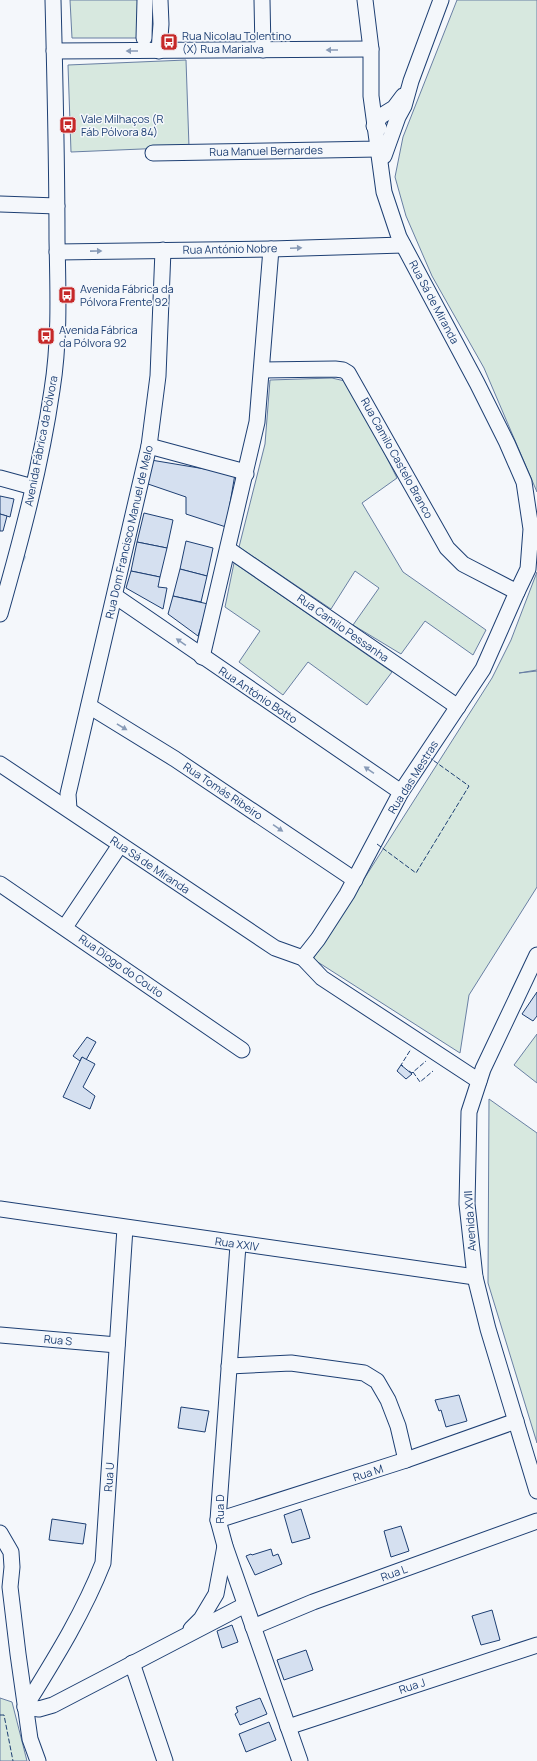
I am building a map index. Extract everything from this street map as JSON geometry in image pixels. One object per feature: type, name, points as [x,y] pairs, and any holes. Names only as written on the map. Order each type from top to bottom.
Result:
[{"type":"street","name":"Avenida Fábrica da Pólvora","points":[[0,614],[22,536],[33,487],[52,389],[57,335],[57,206],[53,0]]},
{"type":"street","points":[[144,38],[145,0]]},
{"type":"street","points":[[159,50],[161,24],[160,0]]},
{"type":"street","points":[[262,0],[263,50]]},
{"type":"street","points":[[365,0],[371,49],[371,90],[374,126],[382,148]]},
{"type":"street","points":[[382,148],[404,106],[408,87],[441,0]]},
{"type":"street","points":[[54,51],[371,49]]},
{"type":"street","points":[[371,90],[375,97],[380,101],[392,101],[398,98],[408,87]]},
{"type":"street","points":[[374,126],[381,116],[394,108],[408,87]]},
{"type":"street","points":[[374,126],[387,128],[398,117]]},
{"type":"street","name":"Rua Manuel Bernardes","points":[[153,153],[382,148]]},
{"type":"street","name":"Rua Sá de Miranda","points":[[382,148],[381,172],[384,192],[404,245],[497,423],[524,482],[531,530],[530,553],[528,569],[516,592]]},
{"type":"street","points":[[0,204],[57,206]]},
{"type":"street","name":"Rua António Nobre","points":[[57,252],[271,249],[404,245]]},
{"type":"street","points":[[202,657],[257,422],[271,249]]},
{"type":"street","name":"Rua Dom Francisco Manuel de Melo","points":[[69,809],[68,794],[149,446],[158,376],[163,250]]},
{"type":"street","name":"Rua Camilo Castelo Branco","points":[[262,370],[335,369],[343,370],[348,373],[447,548],[463,564],[516,592]]},
{"type":"street","points":[[149,446],[238,470],[246,474]]},
{"type":"street","points":[[0,478],[33,487]]},
{"type":"street","name":"Rua Camilo Pessanha","points":[[228,549],[458,707]]},
{"type":"street","name":"Rua das Mestras","points":[[303,958],[318,939],[355,880],[401,792],[483,669],[516,592]]},
{"type":"street","name":"Rua António Botto","points":[[115,596],[401,792]]},
{"type":"street","name":"Rua Tomás Ribeiro","points":[[89,706],[175,759],[355,880]]},
{"type":"street","name":"Rua Sá de Miranda","points":[[0,764],[275,948],[303,958]]},
{"type":"street","points":[[64,927],[120,845]]},
{"type":"street","name":"Rua Diogo do Couto","points":[[0,884],[242,1050]]},
{"type":"street","name":"Avenida XVII","points":[[537,955],[481,1075],[470,1112],[467,1204],[475,1277],[537,1491]]},
{"type":"street","points":[[303,958],[322,978],[481,1075]]},
{"type":"street","name":"Rua XXIV","points":[[0,1209],[238,1245],[475,1277]]},
{"type":"street","name":"Rua U","points":[[25,1706],[57,1656],[92,1592],[103,1563],[126,1228]]},
{"type":"street","name":"Rua D","points":[[238,1245],[218,1520],[245,1605],[300,1761]]},
{"type":"street","name":"Rua S","points":[[0,1339],[117,1345]]},
{"type":"street","points":[[229,1366],[291,1363],[364,1373],[377,1381],[388,1400],[398,1426],[406,1460]]},
{"type":"street","name":"Rua M","points":[[218,1520],[406,1460],[516,1421]]},
{"type":"street","name":"Rua L","points":[[253,1627],[313,1602],[537,1521]]},
{"type":"street","points":[[0,1533],[11,1552],[12,1567],[10,1587],[25,1706],[30,1739],[38,1761]]},
{"type":"street","points":[[185,1636],[201,1619],[216,1594],[225,1546]]},
{"type":"street","points":[[25,1706],[38,1709],[53,1705],[245,1605]]},
{"type":"street","name":"Rua J","points":[[288,1727],[537,1645]]},
{"type":"street","points":[[132,1663],[165,1761]]},
{"type":"shaded area","points":[[70,0],[143,0],[144,38],[72,38]]},
{"type":"shaded area","points":[[457,0],[537,0],[537,492],[484,368],[432,276],[406,216],[395,177],[403,137]]},
{"type":"shaded area","points":[[186,60],[189,147],[71,152],[68,65]]},
{"type":"shaded area","points":[[332,378],[349,382],[397,478],[362,503],[403,572],[486,630],[473,655],[425,621],[401,654],[353,625],[379,588],[355,571],[331,609],[239,547],[265,444],[270,380]]},
{"type":"shaded area","points":[[234,563],[392,672],[367,705],[308,662],[283,695],[239,662],[260,631],[225,607]]},
{"type":"shaded area","points":[[537,572],[537,670],[519,673],[537,671],[537,887],[469,995],[460,1053],[313,959],[492,678],[511,640]]},
{"type":"shaded area","points":[[537,1034],[537,1083],[514,1065]]},
{"type":"shaded area","points":[[489,1099],[537,1133],[537,1443],[488,1283]]},
{"type":"shaded area","points":[[0,1698],[12,1702],[27,1761],[0,1761]]},
{"type":"building","points":[[151,460],[235,474],[226,527],[186,514],[186,497],[148,484]]},
{"type":"building","points":[[0,496],[14,499],[10,517],[0,514]]},
{"type":"building","points":[[144,513],[173,520],[167,548],[137,542]]},
{"type":"building","points":[[0,514],[7,516],[3,531],[0,531]]},
{"type":"building","points":[[186,541],[213,548],[207,576],[180,569]]},
{"type":"building","points":[[137,542],[167,548],[160,577],[131,571]]},
{"type":"building","points":[[180,569],[207,576],[201,602],[173,596]]},
{"type":"building","points":[[131,571],[160,577],[158,587],[167,588],[163,609],[126,588]]},
{"type":"building","points":[[173,596],[208,604],[198,636],[168,614]]},
{"type":"building","points":[[537,992],[537,1016],[533,1021],[522,1014]]},
{"type":"building","points":[[87,1037],[96,1042],[86,1060],[82,1057],[80,1061],[73,1056]]},
{"type":"building","points":[[82,1057],[95,1064],[83,1087],[95,1096],[90,1109],[63,1097]]},
{"type":"building","points":[[401,1065],[412,1074],[406,1079],[397,1071]]},
{"type":"building","points":[[459,1395],[467,1421],[446,1427],[441,1410],[439,1411],[435,1400]]},
{"type":"building","points":[[181,1407],[209,1411],[205,1432],[178,1428]]},
{"type":"building","points":[[301,1509],[310,1538],[292,1543],[284,1515]]},
{"type":"building","points":[[52,1519],[86,1524],[83,1544],[49,1540]]},
{"type":"building","points":[[401,1526],[409,1551],[391,1557],[384,1531]]},
{"type":"building","points":[[271,1549],[273,1556],[278,1554],[282,1564],[255,1575],[246,1556]]},
{"type":"building","points":[[492,1610],[500,1640],[481,1645],[472,1616]]},
{"type":"building","points":[[232,1625],[238,1642],[222,1648],[217,1631]]},
{"type":"building","points":[[306,1650],[313,1670],[284,1680],[277,1660]]},
{"type":"building","points":[[260,1698],[267,1714],[240,1725],[235,1714],[238,1712],[236,1707]]},
{"type":"building","points":[[269,1722],[276,1740],[246,1752],[239,1734]]},
{"type":"waterway","points":[[20,564],[24,557]]},
{"type":"fence","points":[[377,844],[416,873],[469,786],[430,758]]},
{"type":"fence","points":[[403,1066],[401,1065],[411,1049]]},
{"type":"fence","points":[[409,1071],[412,1073],[426,1061]]},
{"type":"fence","points":[[413,1072],[420,1082],[433,1071]]},
{"type":"fence","points":[[0,1715],[4,1715],[13,1761]]},
{"type":"place","name":"Rua Nicolau Tolentino (X) Rua Marialva","points":[[169,42]]},
{"type":"place","name":"Vale Milhaços (R Fáb Pólvora 84)","points":[[68,125]]},
{"type":"place","name":"Avenida Fábrica da Pólvora Frente 92","points":[[67,295]]},
{"type":"place","name":"Avenida Fábrica da Pólvora 92","points":[[46,336]]}]
